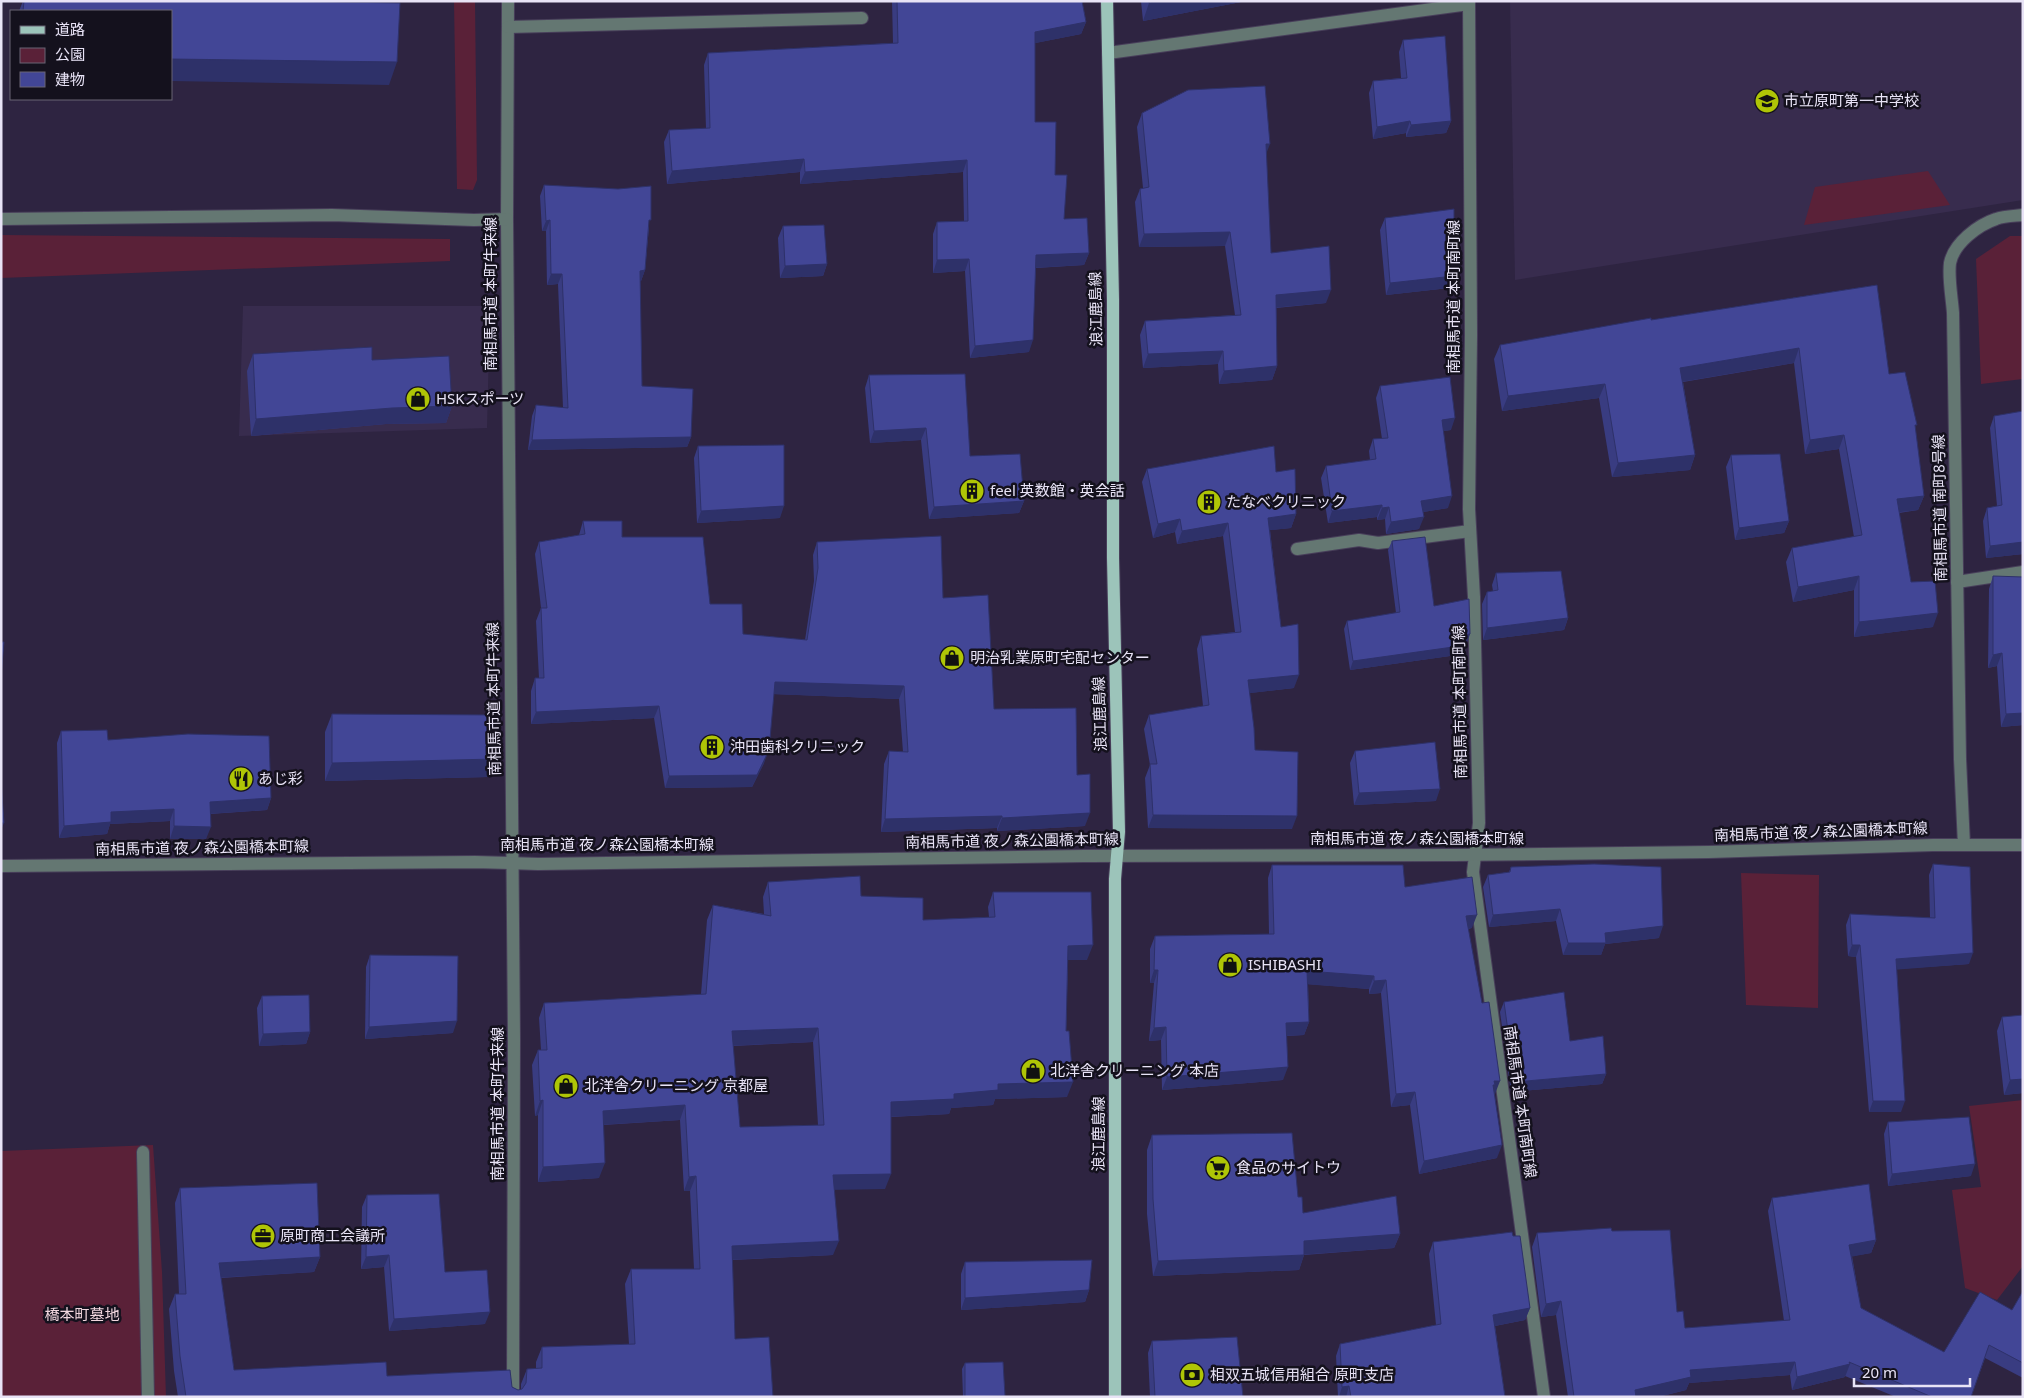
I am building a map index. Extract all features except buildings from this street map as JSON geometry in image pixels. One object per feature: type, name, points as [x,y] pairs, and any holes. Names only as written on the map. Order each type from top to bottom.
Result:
[{"type":"main road","name":"浪江鹿島線","points":[[1108,1],[1114,431],[1113,567],[1119,832],[1116,856],[1115,1397]]},
{"type":"street","name":"南相馬市道 本町牛来線","points":[[508,1],[507,219],[514,1039],[513,1397]]},
{"type":"street","points":[[1108,53],[1469,3]]},
{"type":"street","name":"南相馬市道 本町南町線","points":[[1469,3],[1470,531],[1474,597],[1479,823],[1474,855],[1475,891],[1544,1397]]},
{"type":"street","points":[[508,27],[862,18]]},
{"type":"street","points":[[1,219],[339,215],[474,220],[507,219]]},
{"type":"street","name":"南相馬市道 南町8号線","points":[[1964,845],[1960,749],[1953,313],[1950,265],[1957,248],[1981,226],[1998,218],[2023,215]]},
{"type":"street","points":[[1298,549],[1359,540],[1378,543],[1470,531]]},
{"type":"street","points":[[1957,582],[2023,572]]},
{"type":"street","name":"南相馬市道 夜ノ森公園橋本町線","points":[[1,866],[512,863],[1116,856],[1474,855],[2023,845]]},
{"type":"street","points":[[143,1152],[148,1397]]},
{"type":"shaded area","name":"市立原町第一中学校","points":[[1510,1],[2023,1],[2023,200],[1515,280]]},
{"type":"shaded area","points":[[243,306],[490,306],[487,428],[239,436]]},
{"type":"green space","points":[[454,1],[475,1],[477,180],[473,190],[457,189]]},
{"type":"green space","points":[[1928,171],[1950,205],[1804,225],[1815,187]]},
{"type":"green space","points":[[1,235],[450,239],[450,261],[1,278]]},
{"type":"green space","points":[[2010,236],[2023,236],[2023,379],[1981,384],[1976,259]]},
{"type":"green space","points":[[1741,873],[1819,875],[1818,1008],[1746,1005]]},
{"type":"green space","points":[[2023,1100],[2023,1266],[1997,1300],[1965,1288],[1952,1190],[1981,1187],[1969,1106]]},
{"type":"green space","name":"橋本町墓地","points":[[153,1145],[162,1272],[166,1397],[1,1397],[1,1151]]},
{"type":"place","name":"市立原町第一中学校","points":[[1767,101]]},
{"type":"place","name":"HSKスポーツ","points":[[418,399]]},
{"type":"place","name":"feel 英数館・英会話","points":[[972,491]]},
{"type":"place","name":"たなべクリニック","points":[[1209,502]]},
{"type":"place","name":"明治乳業原町宅配センター","points":[[952,658]]},
{"type":"place","name":"沖田歯科クリニック","points":[[712,747]]},
{"type":"place","name":"あじ彩","points":[[241,779]]},
{"type":"place","name":"ISHIBASHI","points":[[1230,965]]},
{"type":"place","name":"北洋舎クリーニング 本店","points":[[1033,1071]]},
{"type":"place","name":"北洋舎クリーニング 京都屋","points":[[566,1086]]},
{"type":"place","name":"食品のサイトウ","points":[[1218,1168]]},
{"type":"place","name":"原町商工会議所","points":[[263,1236]]},
{"type":"place","name":"相双五城信用組合 原町支店","points":[[1192,1375]]}]
